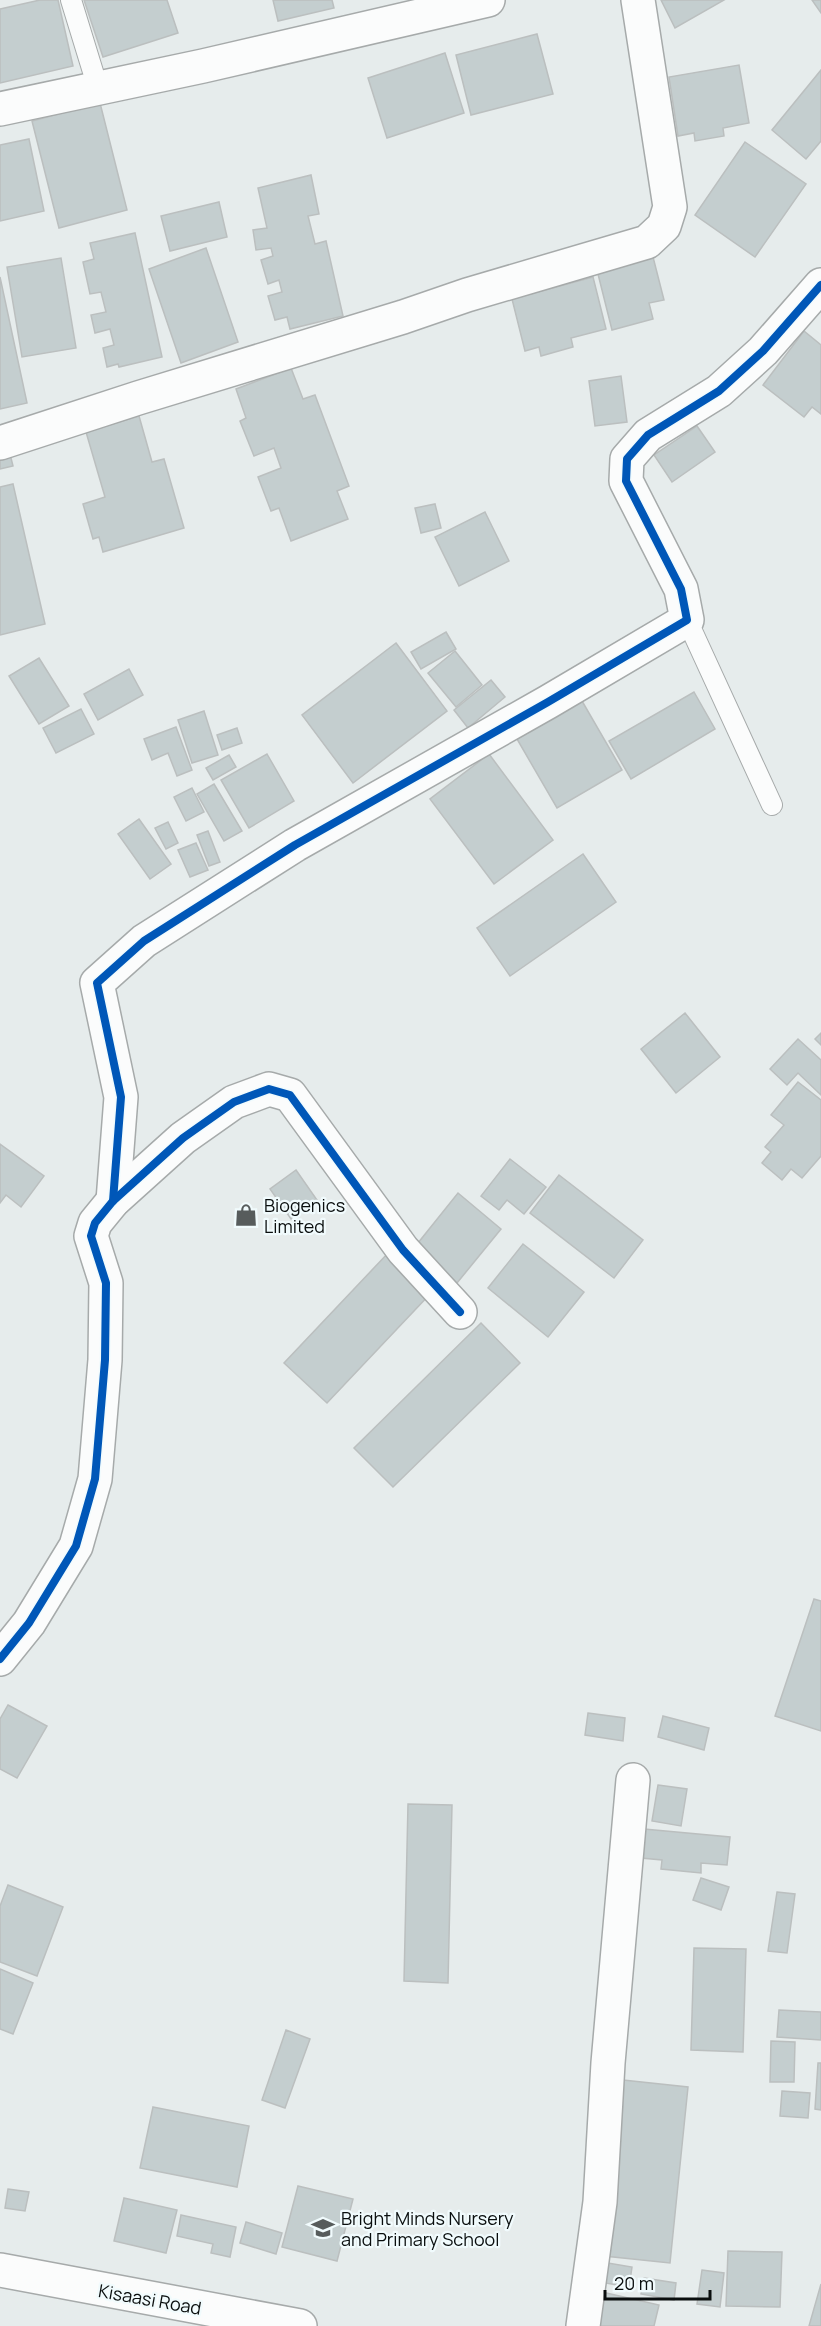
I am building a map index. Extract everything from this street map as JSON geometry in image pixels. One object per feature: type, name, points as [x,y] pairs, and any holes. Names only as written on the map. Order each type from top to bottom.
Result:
[{"type":"street","points":[[0,109],[203,66],[488,0]]},
{"type":"street","points":[[0,443],[138,398],[392,321],[467,294],[647,242],[664,226],[670,207],[638,0]]},
{"type":"street","points":[[112,1202],[121,1097],[97,983],[144,941],[295,845],[548,702],[687,620],[681,589],[626,482],[627,459],[648,435],[719,391],[728,383],[763,351],[821,285]]},
{"type":"street","points":[[0,1659],[29,1623],[76,1546],[95,1479],[105,1360],[106,1283],[91,1236],[95,1223],[112,1202],[183,1138],[234,1102],[269,1089],[290,1095],[403,1250],[460,1312]]},
{"type":"street","points":[[583,2326],[600,2202],[608,2063],[633,1780]]},
{"type":"street","name":"Kisaasi Road","points":[[0,2270],[300,2326]]},
{"type":"lane","points":[[71,0],[98,88]]},
{"type":"lane","points":[[687,620],[772,805]]},
{"type":"building","points":[[40,0],[58,0],[73,66],[0,83],[0,9]]},
{"type":"building","points":[[84,0],[167,0],[178,33],[103,57]]},
{"type":"building","points":[[273,0],[332,0],[334,8],[278,21]]},
{"type":"building","points":[[661,0],[724,0],[675,28]]},
{"type":"building","points":[[812,0],[821,0],[821,13]]},
{"type":"building","points":[[537,34],[553,94],[471,115],[456,55]]},
{"type":"building","points":[[445,53],[464,113],[387,138],[368,78]]},
{"type":"building","points":[[739,65],[749,123],[723,128],[724,136],[695,141],[694,133],[678,136],[669,77]]},
{"type":"building","points":[[821,70],[821,141],[806,159],[772,130]]},
{"type":"building","points":[[100,103],[127,210],[59,228],[32,121]]},
{"type":"building","points":[[29,139],[44,211],[0,221],[0,145]]},
{"type":"building","points":[[745,142],[806,184],[755,257],[695,215]]},
{"type":"building","points":[[311,175],[319,214],[308,216],[315,244],[326,241],[343,316],[290,329],[287,317],[275,320],[268,296],[282,292],[279,280],[268,284],[261,260],[273,256],[271,248],[256,250],[253,230],[267,228],[258,188]]},
{"type":"building","points":[[219,202],[227,237],[170,251],[161,216]]},
{"type":"building","points":[[135,233],[162,357],[119,367],[118,364],[107,367],[103,348],[114,345],[110,329],[95,333],[91,315],[106,312],[101,292],[90,294],[83,262],[94,259],[90,243]]},
{"type":"building","points":[[206,248],[238,342],[181,363],[149,269]]},
{"type":"building","points":[[653,257],[664,300],[649,303],[653,319],[612,330],[597,270]]},
{"type":"building","points":[[61,258],[76,348],[22,357],[7,267]]},
{"type":"building","points":[[0,277],[27,403],[0,409]]},
{"type":"building","points":[[593,277],[606,329],[571,338],[573,347],[541,356],[539,347],[525,351],[512,299]]},
{"type":"building","points":[[804,331],[821,345],[821,414],[812,407],[804,417],[763,385]]},
{"type":"building","points":[[291,368],[303,399],[315,395],[349,486],[337,491],[348,519],[291,541],[279,508],[271,511],[258,477],[281,468],[274,448],[254,456],[240,421],[246,418],[236,389]]},
{"type":"building","points":[[621,376],[627,422],[595,426],[589,381]]},
{"type":"building","points":[[139,416],[152,462],[164,459],[184,528],[103,552],[99,537],[93,539],[83,504],[105,497],[86,432]]},
{"type":"building","points":[[697,426],[715,452],[672,482],[654,455]]},
{"type":"building","points":[[10,454],[13,466],[0,469],[0,457]]},
{"type":"building","points":[[13,484],[45,624],[0,635],[0,487]]},
{"type":"building","points":[[435,504],[441,528],[421,533],[415,508]]},
{"type":"building","points":[[485,512],[509,561],[459,586],[435,537]]},
{"type":"building","points":[[446,632],[456,649],[421,669],[411,652]]},
{"type":"building","points":[[396,643],[447,711],[353,783],[302,715]]},
{"type":"building","points":[[455,651],[482,685],[456,707],[428,673]]},
{"type":"building","points":[[39,658],[69,706],[39,724],[9,676]]},
{"type":"building","points":[[129,669],[143,695],[98,720],[84,694]]},
{"type":"building","points":[[491,680],[505,697],[468,728],[454,710]]},
{"type":"building","points":[[694,692],[715,729],[631,779],[609,741]]},
{"type":"building","points":[[582,701],[622,770],[557,808],[517,739]]},
{"type":"building","points":[[81,709],[94,734],[56,753],[43,728]]},
{"type":"building","points":[[204,711],[218,755],[192,763],[178,720]]},
{"type":"building","points":[[176,727],[192,770],[177,776],[168,753],[152,760],[144,739]]},
{"type":"building","points":[[237,728],[242,743],[222,750],[217,735]]},
{"type":"building","points":[[267,754],[294,801],[249,828],[221,780]]},
{"type":"building","points":[[489,754],[553,840],[494,884],[430,799]]},
{"type":"building","points":[[229,755],[236,767],[213,780],[206,768]]},
{"type":"building","points":[[214,784],[242,831],[224,841],[197,794]]},
{"type":"building","points":[[192,788],[204,812],[186,821],[174,797]]},
{"type":"building","points":[[139,819],[171,864],[150,879],[118,834]]},
{"type":"building","points":[[168,822],[178,843],[166,849],[155,828]]},
{"type":"building","points":[[208,831],[220,862],[209,866],[197,835]]},
{"type":"building","points":[[196,843],[208,870],[190,877],[178,850]]},
{"type":"building","points":[[583,854],[616,902],[510,976],[477,928]]},
{"type":"building","points":[[685,1013],[720,1057],[676,1093],[641,1049]]},
{"type":"building","points":[[821,1033],[821,1045],[815,1039]]},
{"type":"building","points":[[798,1039],[821,1060],[821,1095],[798,1073],[787,1085],[770,1069]]},
{"type":"building","points":[[798,1082],[821,1100],[821,1156],[802,1178],[791,1169],[782,1180],[762,1163],[771,1152],[765,1147],[784,1125],[771,1115]]},
{"type":"building","points":[[0,1144],[44,1176],[21,1207],[6,1195],[0,1203]]},
{"type":"building","points":[[510,1159],[546,1187],[524,1214],[507,1200],[499,1210],[481,1196]]},
{"type":"building","points":[[296,1170],[317,1200],[291,1219],[270,1189]]},
{"type":"building","points":[[559,1175],[643,1240],[614,1278],[530,1213]]},
{"type":"building","points":[[458,1193],[501,1229],[457,1283],[414,1248]]},
{"type":"building","points":[[523,1244],[584,1292],[548,1337],[488,1288]]},
{"type":"building","points":[[389,1252],[431,1293],[327,1403],[284,1363]]},
{"type":"building","points":[[481,1323],[520,1363],[393,1487],[354,1448]]},
{"type":"building","points":[[814,1599],[821,1601],[821,1731],[775,1716]]},
{"type":"building","points":[[8,1705],[47,1726],[17,1778],[0,1769],[0,1719]]},
{"type":"building","points":[[588,1713],[625,1718],[623,1741],[585,1735]]},
{"type":"building","points":[[663,1716],[709,1728],[704,1750],[658,1737]]},
{"type":"building","points":[[658,1785],[687,1789],[681,1826],[652,1821]]},
{"type":"building","points":[[408,1804],[452,1805],[448,1983],[404,1981]]},
{"type":"building","points":[[644,1829],[730,1837],[727,1865],[701,1863],[701,1873],[661,1869],[662,1860],[641,1858]]},
{"type":"building","points":[[701,1878],[729,1887],[721,1910],[693,1900]]},
{"type":"building","points":[[8,1885],[63,1907],[37,1976],[0,1962],[0,1906]]},
{"type":"building","points":[[777,1892],[795,1894],[787,1953],[768,1951]]},
{"type":"building","points":[[694,1948],[746,1949],[743,2052],[691,2050]]},
{"type":"building","points":[[0,1969],[33,1983],[13,2034],[0,2029]]},
{"type":"building","points":[[779,2010],[821,2012],[821,2040],[777,2037]]},
{"type":"building","points":[[286,2030],[310,2039],[285,2108],[262,2100]]},
{"type":"building","points":[[771,2041],[795,2042],[794,2082],[770,2082]]},
{"type":"building","points":[[818,2063],[821,2063],[821,2110],[815,2109]]},
{"type":"building","points":[[623,2080],[688,2087],[670,2263],[604,2256]]},
{"type":"building","points":[[782,2091],[810,2093],[808,2118],[780,2116]]},
{"type":"building","points":[[153,2107],[249,2126],[237,2187],[140,2168]]},
{"type":"building","points":[[298,2186],[353,2199],[337,2261],[282,2247]]},
{"type":"building","points":[[8,2189],[29,2192],[25,2211],[5,2208]]},
{"type":"building","points":[[124,2198],[177,2210],[166,2253],[114,2241]]},
{"type":"building","points":[[181,2215],[236,2227],[230,2257],[211,2253],[213,2244],[177,2236]]},
{"type":"building","points":[[246,2222],[282,2233],[276,2254],[240,2243]]},
{"type":"building","points":[[728,2251],[782,2252],[780,2307],[726,2306]]},
{"type":"building","points":[[596,2261],[632,2267],[629,2287],[593,2281]]},
{"type":"building","points":[[702,2270],[724,2273],[720,2307],[697,2304]]},
{"type":"building","points":[[644,2278],[676,2283],[674,2300],[641,2294]]},
{"type":"building","points":[[821,2284],[821,2326],[809,2326]]},
{"type":"building","points":[[602,2292],[659,2305],[654,2326],[594,2326]]},
{"type":"cycle path","points":[[113,1201],[121,1097],[97,983],[144,941],[295,845],[548,702],[687,620],[681,589],[626,481],[627,459],[648,435],[719,391],[763,351],[821,285]]},
{"type":"cycle path","points":[[0,1659],[29,1623],[76,1546],[95,1479],[105,1360],[106,1283],[91,1236],[95,1223],[113,1201],[183,1138],[234,1102],[269,1089],[290,1095],[403,1250],[460,1312]]},
{"type":"place","name":"Biogenics Limited","points":[[246,1215]]},
{"type":"place","name":"Bright Minds Nursery and Primary School","points":[[323,2228]]}]
